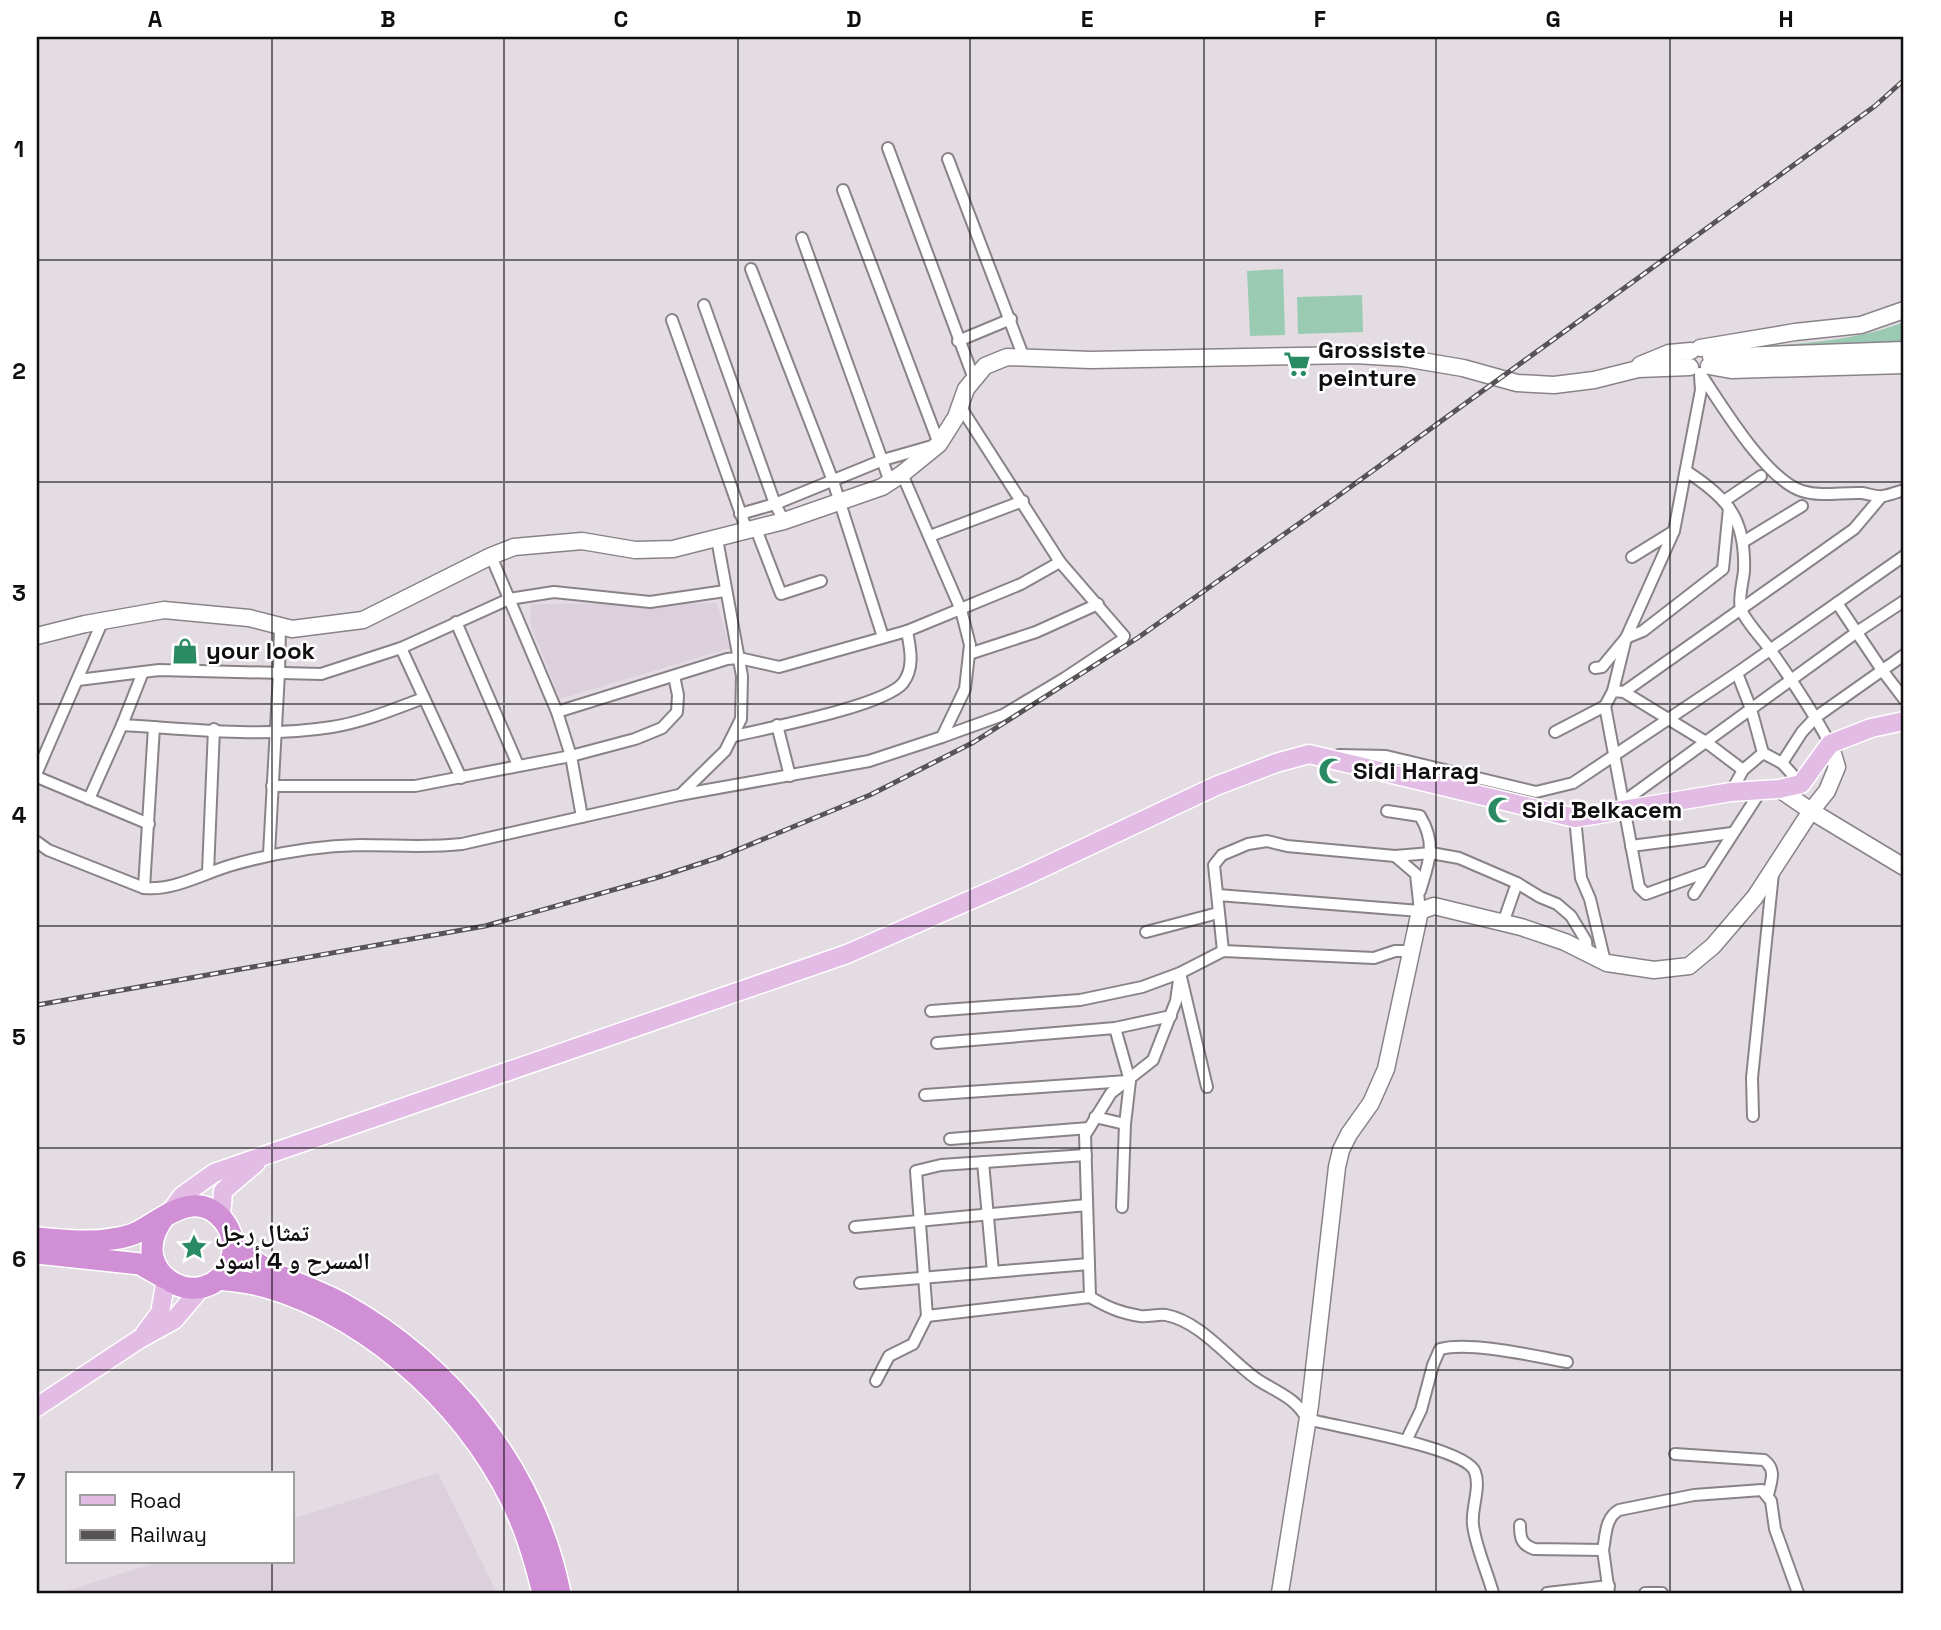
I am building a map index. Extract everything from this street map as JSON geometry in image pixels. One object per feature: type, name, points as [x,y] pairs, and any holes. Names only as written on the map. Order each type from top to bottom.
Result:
[{"type":"highway","points":[[37,1238],[82,1241],[111,1239],[135,1234],[184,1207],[198,1206],[211,1210],[221,1218],[229,1229],[233,1242],[233,1256],[228,1269],[210,1283]]},
{"type":"highway","points":[[166,1279],[157,1268],[152,1248],[156,1227],[168,1214]]},
{"type":"highway","points":[[233,1242],[259,1266],[325,1294],[387,1331],[433,1370],[467,1404],[514,1470],[544,1537],[560,1593]]},
{"type":"highway","points":[[37,1253],[140,1264],[177,1285],[189,1288],[210,1283],[266,1287],[327,1312],[377,1343],[418,1376],[469,1432],[496,1473],[520,1520],[535,1560],[542,1593]]},
{"type":"main road","points":[[168,1214],[182,1196],[214,1173],[847,954],[1265,766],[1310,754],[1575,818],[1624,806],[1731,792],[1760,792],[1801,784],[1830,744],[1871,728],[1904,720]]},
{"type":"main road","points":[[221,1218],[223,1191],[268,1153]]},
{"type":"main road","points":[[138,1340],[160,1313],[166,1279]]},
{"type":"main road","points":[[37,1407],[138,1340],[174,1320],[210,1283]]},
{"type":"street","points":[[888,148],[974,379]]},
{"type":"street","points":[[948,159],[1024,358]]},
{"type":"street","points":[[843,190],[939,444]]},
{"type":"street","points":[[802,238],[883,460],[930,536],[961,610],[970,645],[965,689],[942,737]]},
{"type":"street","points":[[751,269],[833,481],[883,637]]},
{"type":"street","points":[[704,305],[775,503],[784,521]]},
{"type":"street","points":[[1700,360],[1795,332],[1861,325],[1904,310]]},
{"type":"street","points":[[958,341],[1011,319]]},
{"type":"street","points":[[672,320],[740,514],[751,530],[781,594],[821,581]]},
{"type":"street","points":[[1700,360],[1904,350]]},
{"type":"street","points":[[37,636],[103,620],[164,610],[249,618],[292,629],[363,620],[514,547],[582,541],[648,550],[673,549],[784,521],[839,503],[896,478],[939,444],[960,406],[966,389],[985,366],[1007,357],[1091,360],[1356,355],[1404,358],[1517,383],[1555,385],[1622,374],[1669,353],[1731,370],[1904,365]]},
{"type":"street","points":[[1595,668],[1602,667],[1626,638],[1674,531],[1701,390],[1700,360]]},
{"type":"street","points":[[1700,360],[1764,461],[1789,485],[1803,492],[1881,496],[1904,489]]},
{"type":"street","points":[[37,842],[48,850],[144,888],[155,889],[269,854],[361,845],[429,848],[462,844],[679,795],[869,761],[1003,715],[1122,640],[1123,633],[1060,562],[960,406]]},
{"type":"street","points":[[740,514],[883,460],[939,444]]},
{"type":"street","points":[[1218,895],[1419,903],[1503,923],[1565,942],[1605,962],[1654,970],[1689,966],[1713,946],[1774,871],[1827,790],[1837,767],[1830,744],[1815,717],[1741,609],[1744,542],[1740,524],[1726,505],[1686,471]]},
{"type":"street","points":[[1626,638],[1643,631],[1723,569],[1726,505],[1761,476]]},
{"type":"street","points":[[1555,732],[1605,706],[1619,692],[1854,529],[1881,496]]},
{"type":"street","points":[[930,536],[1023,501]]},
{"type":"street","points":[[1744,542],[1801,506]]},
{"type":"street","points":[[1632,557],[1674,531]]},
{"type":"street","points":[[679,795],[716,761],[734,736],[741,719],[742,676],[717,539]]},
{"type":"street","points":[[1310,754],[1386,756],[1536,792],[1573,783],[1737,673],[1904,555]]},
{"type":"street","points":[[491,556],[557,712],[571,756],[582,817]]},
{"type":"street","points":[[557,712],[727,659],[739,658],[779,667],[907,631],[1039,575],[1060,562]]},
{"type":"street","points":[[78,680],[159,670],[321,674],[401,648],[509,599],[554,592],[650,602],[725,591]]},
{"type":"street","points":[[1624,806],[1751,709],[1904,601]]},
{"type":"street","points":[[1837,603],[1904,699]]},
{"type":"street","points":[[969,654],[1036,632],[1098,604]]},
{"type":"street","points":[[103,620],[37,774],[149,824]]},
{"type":"street","points":[[456,622],[518,765]]},
{"type":"street","points":[[269,854],[280,627]]},
{"type":"street","points":[[734,736],[874,699],[902,684],[911,666],[907,631]]},
{"type":"street","points":[[1619,692],[1626,638]]},
{"type":"street","points":[[401,648],[461,778]]},
{"type":"street","points":[[1782,763],[1815,717],[1904,654]]},
{"type":"street","points":[[89,799],[143,672]]},
{"type":"street","points":[[1737,673],[1751,709],[1763,753],[1782,763],[1801,784]]},
{"type":"street","points":[[272,786],[415,786],[571,756],[635,739],[662,729],[677,712],[678,695],[674,676]]},
{"type":"street","points":[[1619,692],[1706,742],[1743,770]]},
{"type":"street","points":[[122,725],[275,733],[361,721],[424,698]]},
{"type":"street","points":[[1605,706],[1639,887],[1646,894],[1707,872]]},
{"type":"street","points":[[777,726],[790,776]]},
{"type":"street","points":[[144,888],[154,727]]},
{"type":"street","points":[[208,872],[214,729]]},
{"type":"street","points":[[1731,792],[1743,770],[1763,753]]},
{"type":"street","points":[[1779,789],[1904,867]]},
{"type":"street","points":[[1694,894],[1760,792]]},
{"type":"street","points":[[1280,1593],[1307,1419],[1337,1167],[1349,1134],[1370,1103],[1386,1069],[1431,853],[1428,830],[1420,816],[1387,811]]},
{"type":"street","points":[[1575,818],[1581,878],[1590,899],[1605,962]]},
{"type":"street","points":[[1631,846],[1732,833]]},
{"type":"street","points":[[1223,951],[1214,865],[1222,855],[1248,844],[1266,841],[1287,846],[1395,856],[1431,853],[1460,858],[1557,904],[1571,916],[1586,941],[1587,953]]},
{"type":"street","points":[[1395,856],[1416,874],[1419,903]]},
{"type":"street","points":[[1753,1116],[1752,1078],[1774,871]]},
{"type":"street","points":[[1503,923],[1517,883]]},
{"type":"street","points":[[1146,932],[1218,913]]},
{"type":"street","points":[[931,1011],[1080,1000],[1142,987],[1180,973],[1223,951],[1374,958],[1395,951],[1411,951]]},
{"type":"street","points":[[1090,1297],[1085,1135],[1111,1093],[1130,1081],[1153,1060],[1176,1001],[1180,973]]},
{"type":"street","points":[[1180,973],[1207,1087]]},
{"type":"street","points":[[937,1043],[1115,1028],[1171,1016]]},
{"type":"street","points":[[1115,1028],[1130,1081],[1125,1124],[1122,1207]]},
{"type":"street","points":[[925,1096],[1130,1081]]},
{"type":"street","points":[[1095,1117],[1125,1124]]},
{"type":"street","points":[[950,1139],[1089,1128]]},
{"type":"street","points":[[876,1381],[890,1356],[913,1344],[927,1316],[922,1278],[916,1171],[942,1165],[1086,1155]]},
{"type":"street","points":[[983,1162],[993,1272]]},
{"type":"street","points":[[855,1227],[1087,1205]]},
{"type":"street","points":[[860,1283],[1089,1264]]},
{"type":"street","points":[[927,1316],[1090,1297],[1114,1311],[1142,1316],[1167,1315],[1188,1325],[1217,1345],[1258,1380],[1282,1392],[1301,1408],[1307,1419],[1432,1447],[1467,1461],[1476,1475],[1473,1524],[1493,1593]]},
{"type":"street","points":[[1406,1441],[1421,1410],[1440,1349],[1451,1346],[1476,1348],[1567,1362]]},
{"type":"street","points":[[1675,1454],[1764,1460],[1772,1466],[1774,1472],[1768,1495]]},
{"type":"street","points":[[1546,1593],[1609,1590],[1603,1550],[1608,1522],[1619,1510],[1694,1494],[1762,1490],[1772,1501],[1778,1538],[1798,1593]]},
{"type":"street","points":[[1520,1525],[1520,1539],[1526,1546],[1534,1549],[1603,1550]]},
{"type":"street","points":[[1645,1593],[1662,1593]]},
{"type":"shaded area","points":[[717,603],[730,648],[560,699],[530,623],[531,604]]},
{"type":"shaded area","points":[[438,1473],[497,1593],[59,1593],[153,1564],[294,1564],[294,1518]]},
{"type":"green space","points":[[1283,269],[1285,335],[1250,336],[1247,271]]},
{"type":"green space","points":[[1362,295],[1363,332],[1298,334],[1297,297]]},
{"type":"green space","points":[[1904,322],[1904,345],[1734,350],[1842,338]]},
{"type":"railway","points":[[37,1005],[485,926],[720,857],[870,795],[974,742],[1139,637],[1875,106],[1904,80]]},
{"type":"place","name":"Grossiste peinture","points":[[1297,364]]},
{"type":"place","name":"your look","points":[[185,651]]},
{"type":"place","name":"Sidi Harrag","points":[[1332,771]]},
{"type":"place","name":"Sidi Belkacem","points":[[1501,810]]},
{"type":"place","name":"تمثال رجل المسرح و 4 أسود","points":[[194,1247]]}]
